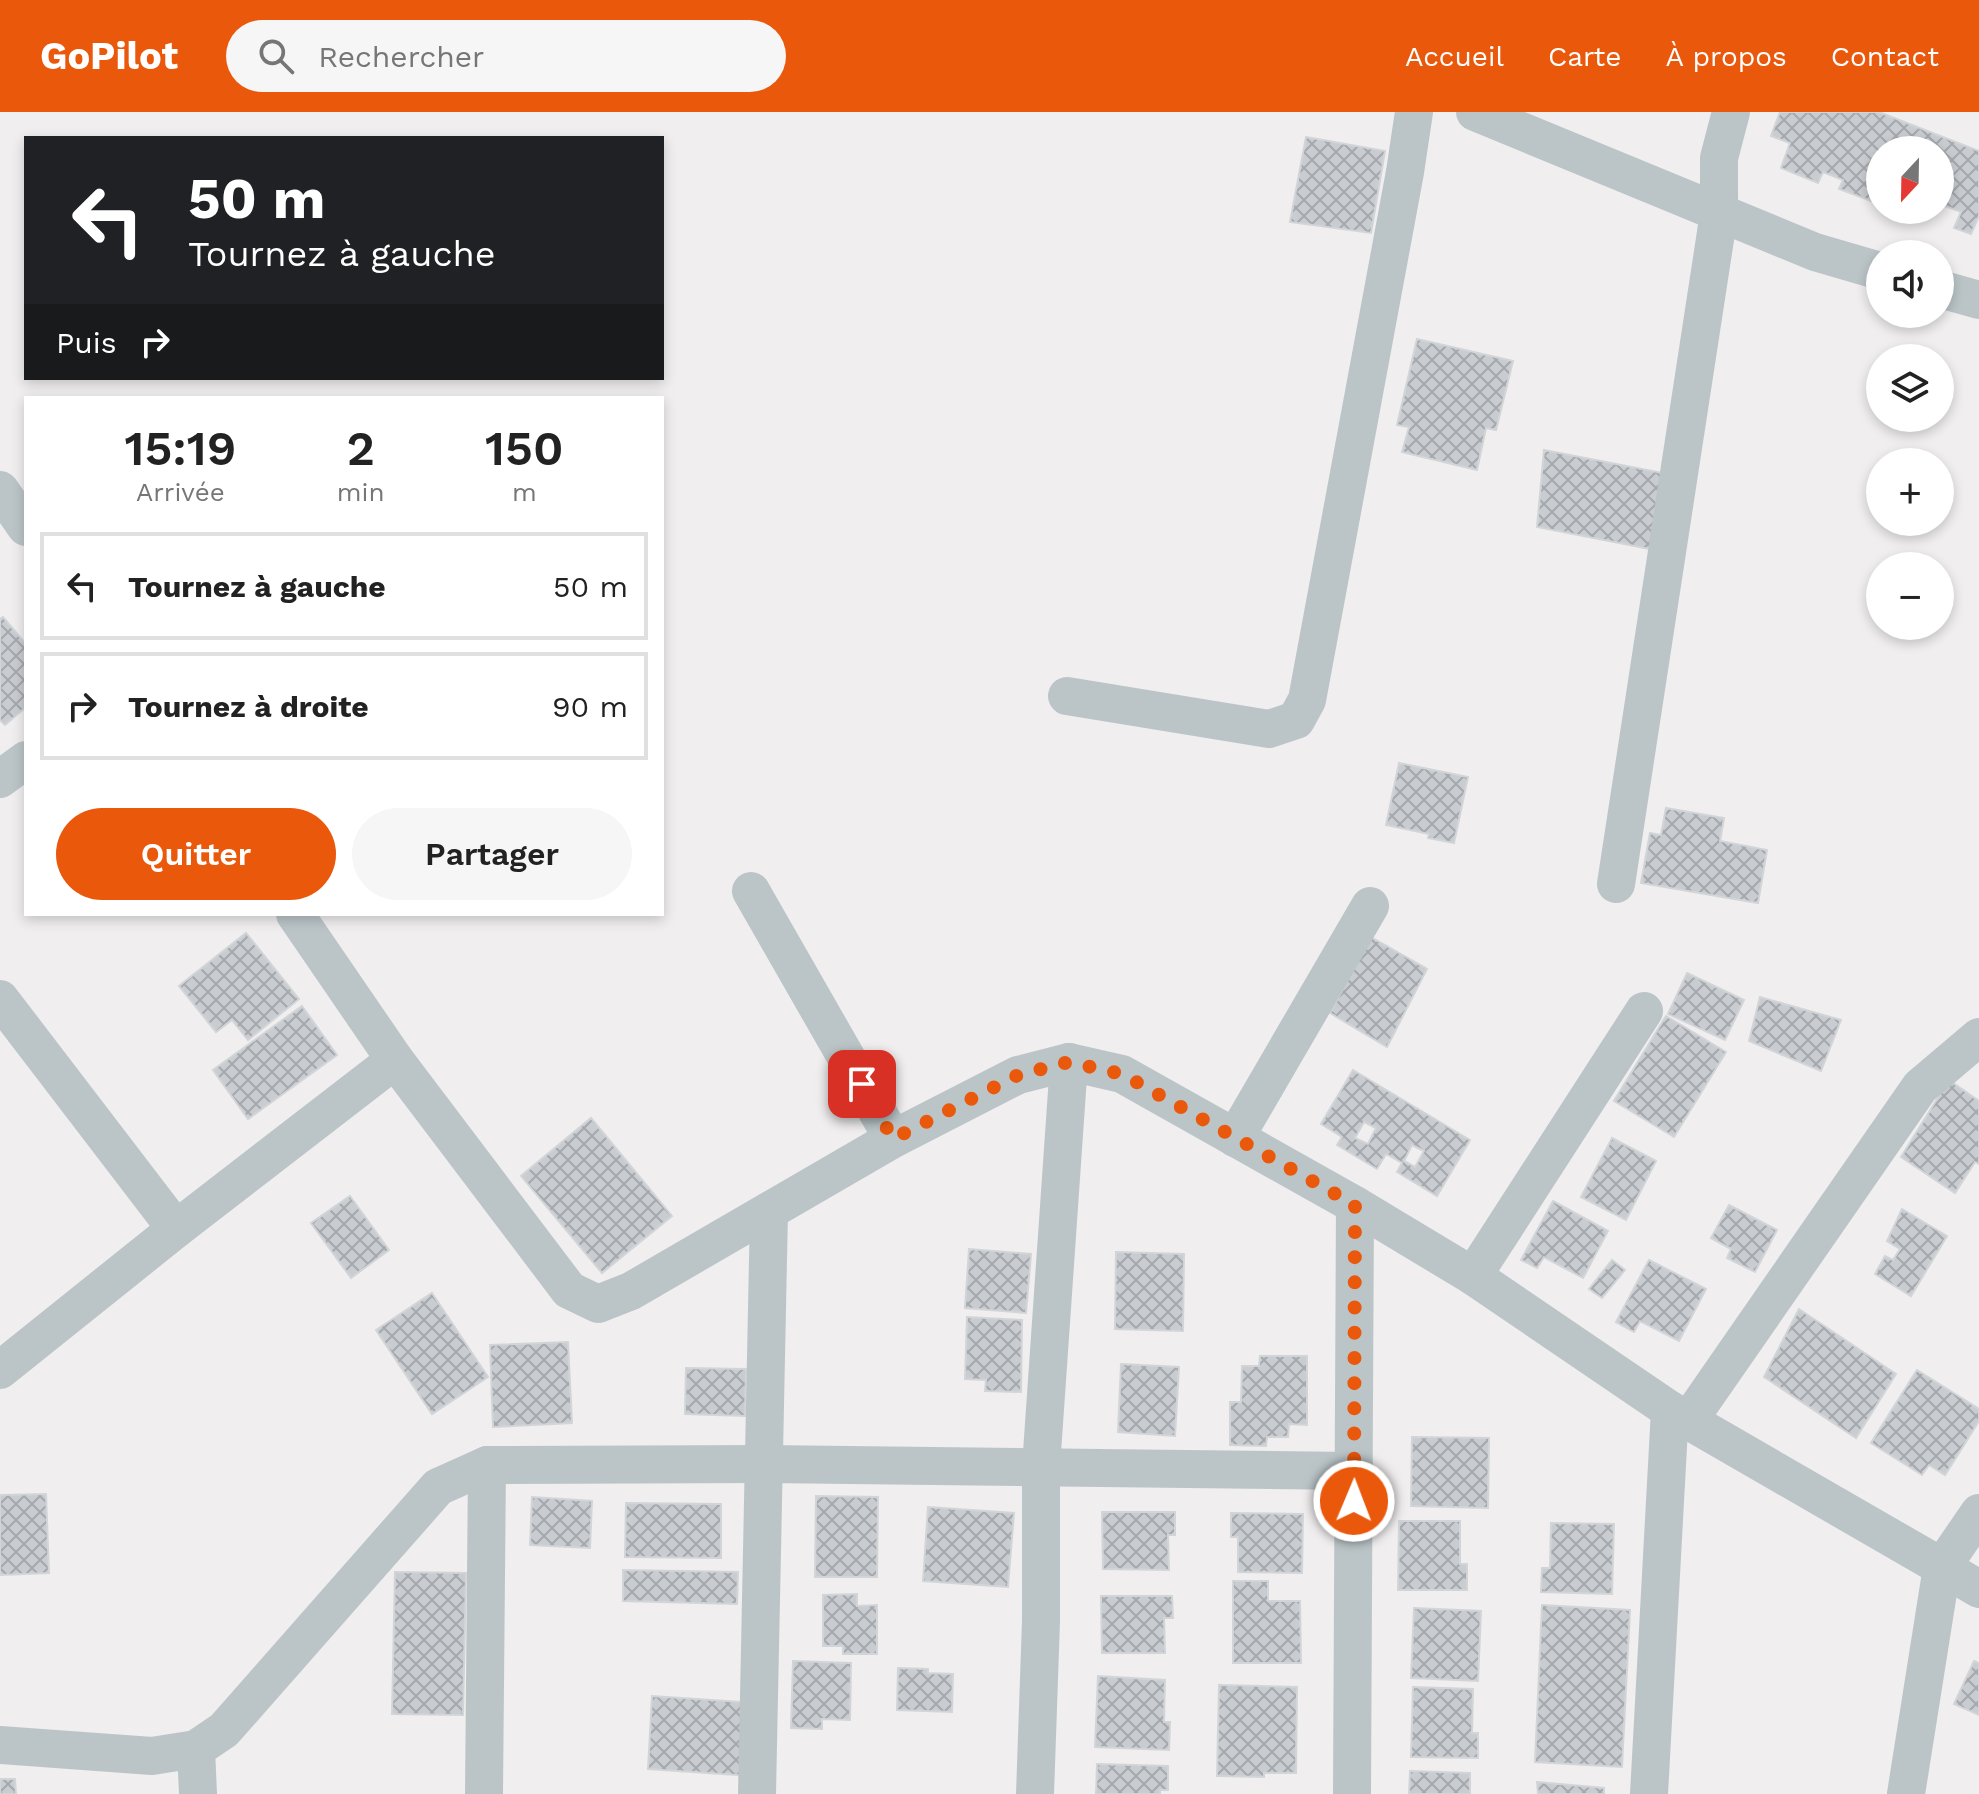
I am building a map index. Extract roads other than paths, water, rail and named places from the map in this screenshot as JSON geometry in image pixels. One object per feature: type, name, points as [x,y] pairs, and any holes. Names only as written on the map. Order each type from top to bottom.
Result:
[{"type":"street","points":[[1067,696],[1269,729],[1296,720],[1307,700],[1310,685],[1414,112]]},
{"type":"street","points":[[1475,112],[1815,252],[1866,267]]},
{"type":"street","points":[[1616,884],[1719,213],[1719,158],[1731,112]]},
{"type":"street","points":[[1954,293],[1979,300]]},
{"type":"street","points":[[0,490],[24,524]]},
{"type":"street","points":[[0,779],[24,761]]},
{"type":"street","points":[[751,891],[893,1139]]},
{"type":"street","points":[[1235,1138],[1370,906]]},
{"type":"street","points":[[296,916],[395,1060],[569,1290],[598,1304],[631,1291],[893,1139],[1018,1075],[1069,1062],[1122,1074],[1355,1205],[1473,1276],[1679,1415],[1979,1589]]},
{"type":"street","points":[[0,999],[176,1229]]},
{"type":"street","points":[[1473,1276],[1644,1011]]},
{"type":"street","points":[[1649,1794],[1679,1415],[1920,1087],[1979,1037]]},
{"type":"street","points":[[0,1370],[395,1060]]},
{"type":"street","points":[[1035,1794],[1041,1621],[1041,1467],[1069,1062]]},
{"type":"street","points":[[1352,1794],[1355,1205]]},
{"type":"street","points":[[757,1794],[769,1211]]},
{"type":"street","points":[[0,1745],[152,1756],[196,1749],[224,1730],[438,1487],[487,1465],[765,1464],[1355,1471]]},
{"type":"street","points":[[484,1794],[487,1465]]},
{"type":"street","points":[[1906,1794],[1942,1567],[1979,1513]]},
{"type":"street","points":[[196,1749],[198,1794]]}]
